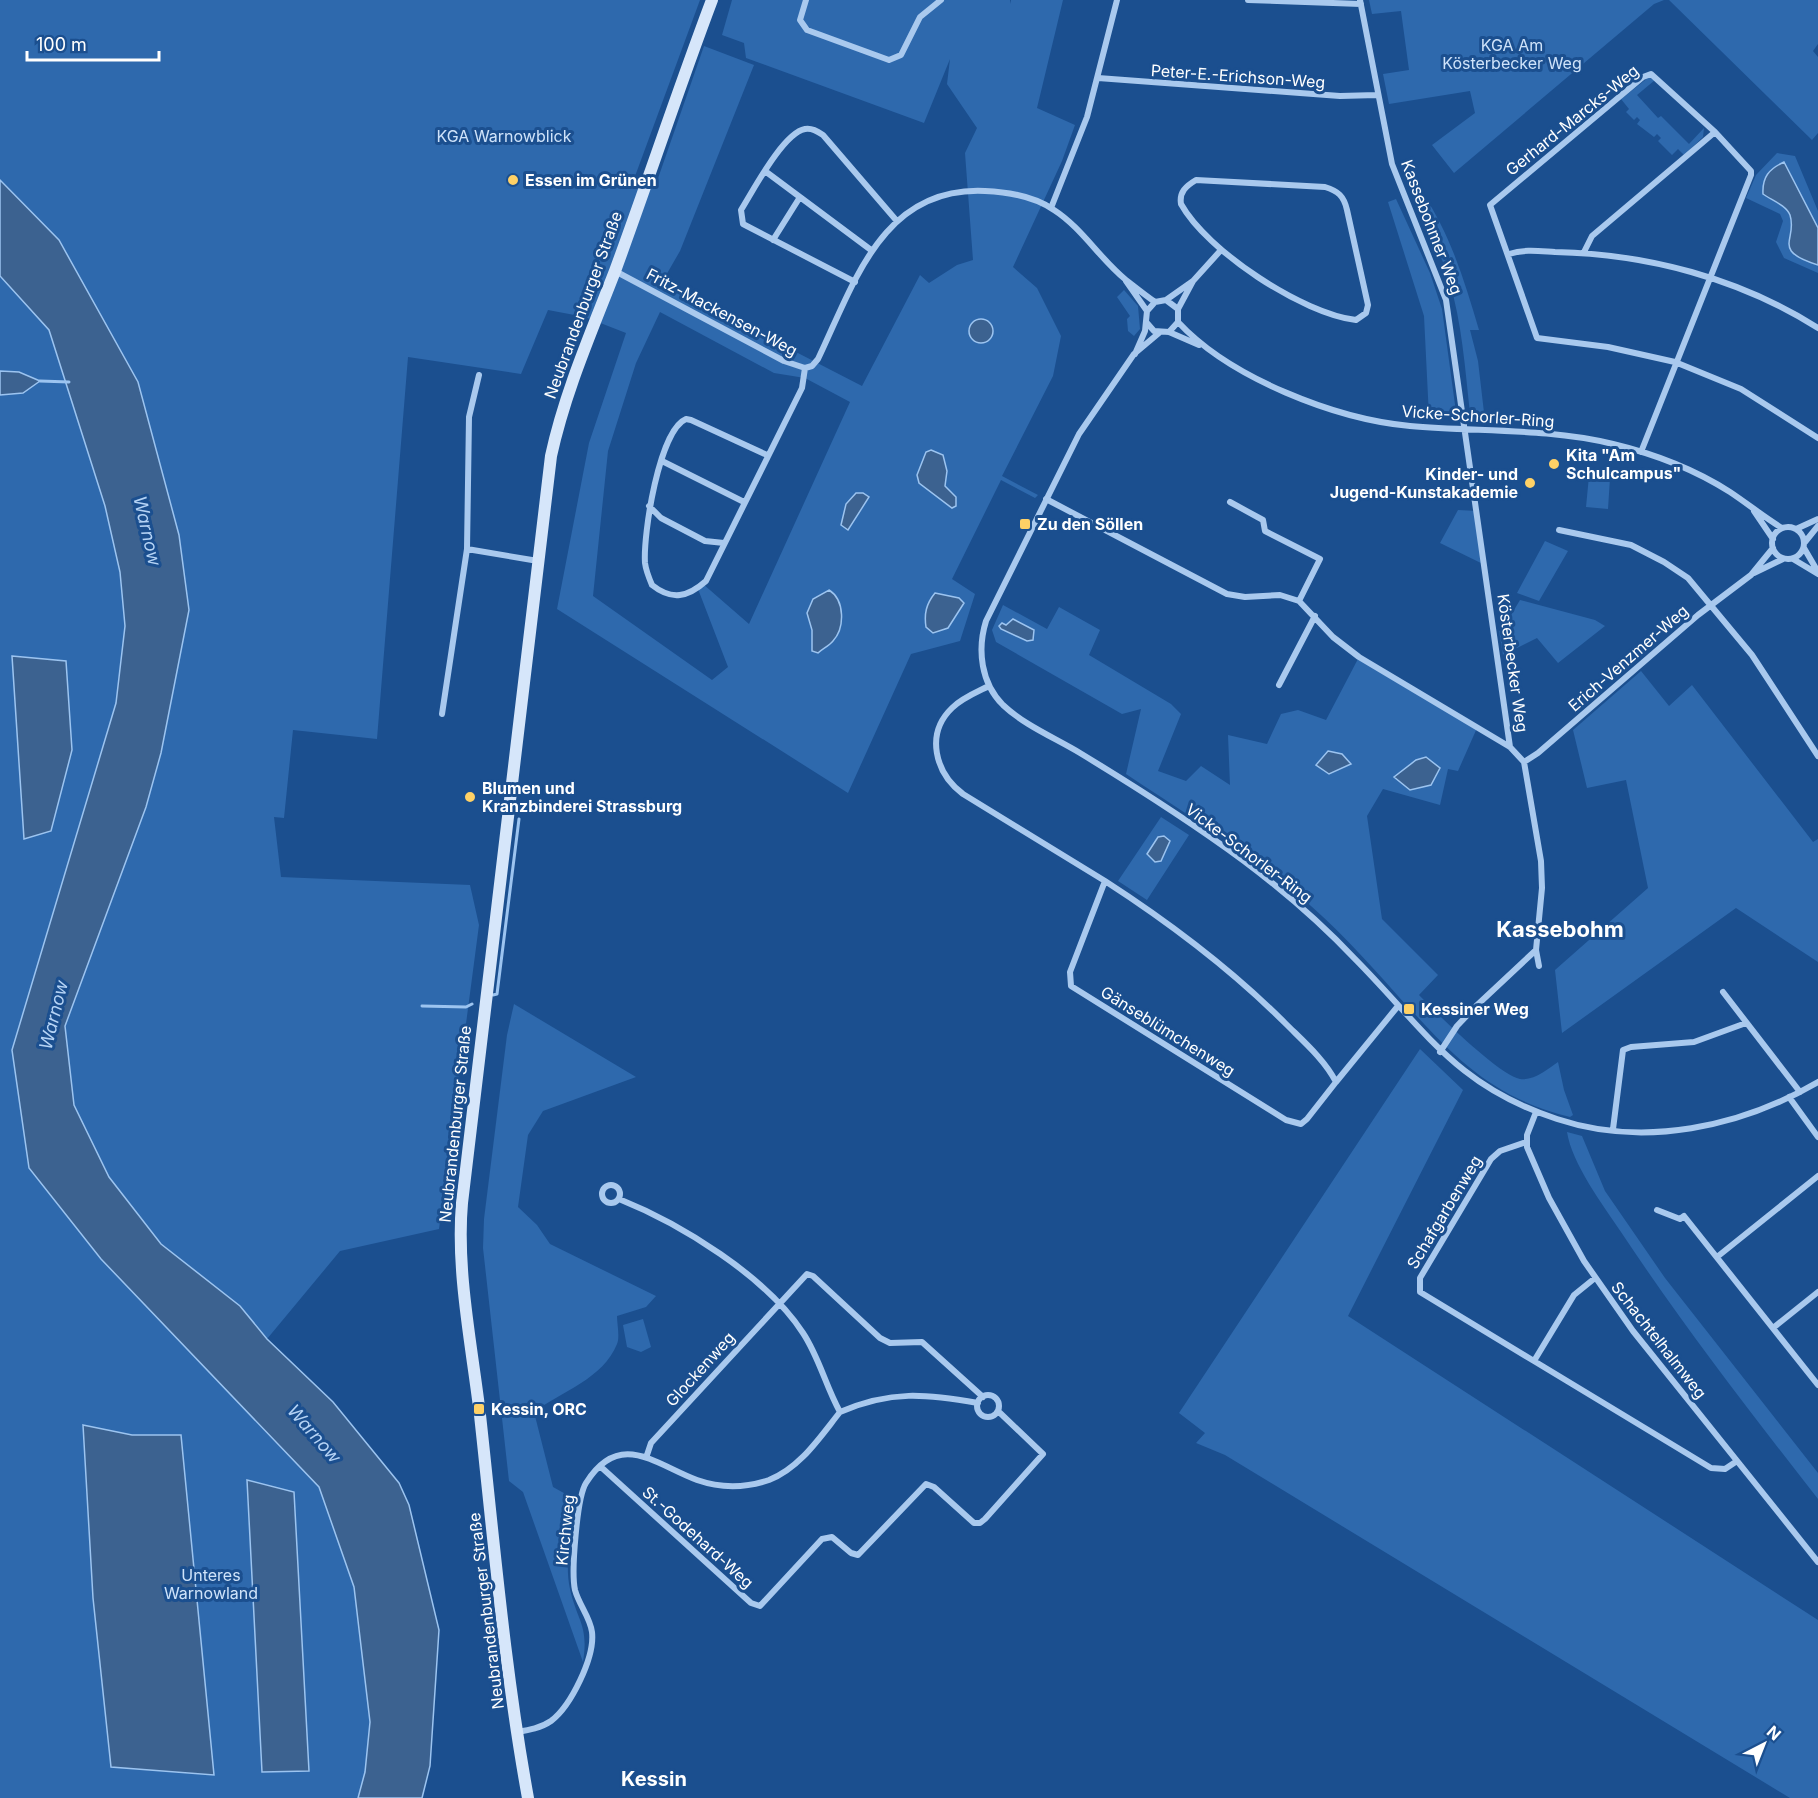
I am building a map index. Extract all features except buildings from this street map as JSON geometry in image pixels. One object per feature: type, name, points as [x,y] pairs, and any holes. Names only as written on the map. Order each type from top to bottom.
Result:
[{"type":"main road","name":"Neubrandenburger Straße","points":[[528,1798],[517,1732],[460,1223],[551,456],[559,418],[576,368],[615,270],[712,0]]},
{"type":"street","points":[[806,0],[800,20],[807,30],[889,60],[901,55],[920,17],[941,0]]},
{"type":"street","points":[[1051,208],[1080,140],[1117,0]]},
{"type":"street","points":[[1248,0],[1360,2]]},
{"type":"street","name":"Kassebohmer Weg","points":[[1360,2],[1392,164],[1446,300],[1465,430]]},
{"type":"street","name":"Gerhard-Marcks-Weg","points":[[1641,452],[1751,171],[1747,163],[1655,75],[1643,77],[1490,205],[1537,338],[1608,347],[1675,362]]},
{"type":"street","name":"Peter-E.-Erichson-Weg","points":[[1098,78],[1341,96],[1377,95]]},
{"type":"street","points":[[855,282],[747,227],[741,221],[741,210],[765,171],[794,135],[802,129],[815,130],[823,135],[896,220]]},
{"type":"street","points":[[1584,252],[1592,236],[1715,132]]},
{"type":"street","points":[[765,171],[871,250]]},
{"type":"street","points":[[1196,180],[1333,190],[1344,199],[1347,210],[1368,305],[1366,313],[1356,320],[1319,310],[1287,295],[1221,250],[1181,204],[1180,197],[1183,190],[1196,180]]},
{"type":"street","name":"Fritz-Mackensen-Weg","points":[[615,270],[765,352],[805,368],[812,366],[818,359],[871,250],[896,220],[942,195],[974,191],[1016,195],[1051,208],[1072,224],[1126,280],[1155,302]]},
{"type":"street","points":[[772,240],[800,197]]},
{"type":"street","points":[[1147,311],[1155,302],[1166,300],[1193,281],[1221,250]]},
{"type":"street","points":[[1509,254],[1527,250],[1584,252],[1632,258],[1710,277],[1778,305],[1818,328]]},
{"type":"street","name":"Fritz-Mackensen-Weg","points":[[1126,280],[1147,311]]},
{"type":"street","points":[[1169,332],[1178,322],[1178,309],[1193,281]]},
{"type":"street","points":[[1166,300],[1178,309]]},
{"type":"street","name":"Vicke-Schorler-Ring","points":[[1147,311],[1147,323],[1134,354],[1079,434],[982,633],[981,657],[989,686],[1004,706],[1207,834],[1276,886],[1336,940],[1440,1052],[1483,1086],[1536,1112],[1568,1123],[1613,1129],[1653,1132],[1702,1127],[1742,1117],[1818,1083]]},
{"type":"street","name":"Vicke-Schorler-Ring","points":[[1178,322],[1200,345]]},
{"type":"street","points":[[1147,323],[1159,333]]},
{"type":"street","name":"Vicke-Schorler-Ring","points":[[1134,354],[1159,333],[1169,332],[1200,345],[1250,376],[1307,400],[1386,422],[1465,430],[1571,436],[1641,452],[1704,477],[1731,492],[1753,510],[1782,528],[1796,529]]},
{"type":"street","points":[[1675,362],[1741,389],[1818,438]]},
{"type":"street","points":[[766,455],[686,419],[676,426],[662,461],[649,506],[645,563],[652,585],[660,592],[678,597],[686,596],[706,581],[766,455],[802,388],[805,368]]},
{"type":"street","points":[[442,714],[467,549],[469,417],[479,375]]},
{"type":"street","name":"Kösterbecker Weg","points":[[1465,430],[1510,747],[1524,762]]},
{"type":"street","points":[[662,461],[744,502]]},
{"type":"street","points":[[1046,499],[1227,594],[1245,597],[1280,595],[1299,601],[1333,637],[1359,657],[1510,747]]},
{"type":"street","points":[[1230,502],[1263,520],[1265,531],[1320,559],[1299,601]]},
{"type":"street","points":[[649,506],[660,518],[705,541],[724,543]]},
{"type":"street","name":"Vicke-Schorler-Ring","points":[[1753,510],[1773,539]]},
{"type":"street","points":[[1818,519],[1796,529],[1802,535],[1804,545],[1818,573]]},
{"type":"street","points":[[1793,559],[1818,526]]},
{"type":"street","points":[[1782,528],[1773,539],[1773,548],[1783,559],[1793,559],[1818,573]]},
{"type":"street","points":[[1559,530],[1631,545],[1688,578],[1712,604],[1773,683],[1818,756]]},
{"type":"street","name":"Erich-Venzmer-Weg","points":[[1751,575],[1773,548]]},
{"type":"street","points":[[467,549],[538,561]]},
{"type":"street","name":"Erich-Venzmer-Weg","points":[[1524,762],[1712,604],[1751,575],[1783,559]]},
{"type":"street","points":[[1279,685],[1315,616]]},
{"type":"street","points":[[989,686],[959,702],[943,719],[938,729],[936,751],[944,775],[963,794],[1105,881],[1175,928],[1225,966],[1295,1032],[1336,1082]]},
{"type":"street","points":[[1524,762],[1541,861],[1542,888],[1536,950],[1539,966]]},
{"type":"street","name":"Gänseblümchenweg","points":[[1105,881],[1070,972],[1069,979],[1076,990],[1295,1124],[1301,1124],[1307,1119],[1398,1006]]},
{"type":"street","points":[[1440,1052],[1457,1026],[1536,950]]},
{"type":"street","points":[[1723,992],[1800,1092]]},
{"type":"street","points":[[1613,1129],[1623,1050],[1631,1047],[1694,1042],[1746,1023]]},
{"type":"street","points":[[1789,1097],[1818,1137]]},
{"type":"street","points":[[1526,1142],[1536,1112]]},
{"type":"street","name":"Schachtelhalmweg","points":[[1526,1142],[1549,1198],[1595,1278],[1633,1331],[1818,1562]]},
{"type":"street","name":"Schafgarbenweg","points":[[1526,1142],[1500,1151],[1491,1159],[1418,1284],[1425,1296],[1711,1468],[1725,1469],[1737,1461]]},
{"type":"street","points":[[1717,1257],[1818,1176]]},
{"type":"street","points":[[619,1198],[673,1223],[705,1244],[729,1261],[777,1304],[808,1341],[840,1412]]},
{"type":"street","points":[[1658,1210],[1680,1218],[1684,1216],[1818,1385]]},
{"type":"street","points":[[777,1304],[803,1276],[807,1274],[813,1276],[880,1338],[890,1343],[922,1342],[981,1400]]},
{"type":"street","points":[[1534,1361],[1574,1295],[1595,1278]]},
{"type":"street","points":[[1773,1328],[1818,1292]]},
{"type":"street","name":"Glockenweg","points":[[647,1455],[651,1443],[777,1304]]},
{"type":"street","points":[[647,1455],[696,1479],[718,1485],[754,1484],[770,1479],[801,1459],[840,1412],[860,1404],[903,1394],[981,1400],[995,1398],[999,1404],[998,1411],[992,1416],[984,1416],[979,1411],[981,1400]]},
{"type":"street","name":"St.-Godehard-Weg","points":[[601,1467],[751,1603],[760,1606],[825,1536],[832,1537],[850,1553],[858,1555],[926,1484],[934,1487],[974,1523],[980,1523],[985,1519],[1043,1454],[998,1411]]},
{"type":"street","name":"Kirchweg","points":[[517,1732],[541,1727],[553,1719],[576,1688],[587,1665],[592,1646],[592,1631],[576,1592],[574,1566],[581,1492],[601,1467],[623,1455],[647,1455]]},
{"type":"green space","name":"Unteres Warnowland","points":[[0,0],[700,0],[634,179],[655,187],[704,46],[754,65],[680,251],[665,277],[697,301],[862,386],[920,275],[929,283],[957,265],[973,260],[965,153],[977,128],[947,84],[950,59],[924,123],[746,58],[744,43],[722,35],[732,0],[1010,0],[1010,4],[1011,0],[1063,0],[1037,108],[1075,125],[1062,161],[1013,267],[1037,288],[1061,336],[1053,376],[1002,476],[1038,495],[1035,498],[1001,480],[952,579],[975,594],[960,641],[911,654],[848,793],[557,609],[589,443],[626,333],[585,317],[548,310],[521,374],[408,357],[377,739],[293,730],[284,818],[274,817],[281,877],[470,885],[479,925],[439,1229],[340,1251],[267,1339],[333,1402],[399,1483],[409,1505],[439,1630],[430,1766],[422,1798],[0,1798]],"holes":[[[660,312],[774,373],[805,378],[850,402],[749,624],[703,584],[698,589],[728,667],[712,680],[593,596],[608,451],[636,363]]]},
{"type":"green space","name":"KGA Am Kösterbecker Weg","points":[[1369,0],[1664,0],[1654,4],[1454,173],[1432,145],[1475,113],[1470,91],[1389,104],[1383,74],[1409,70],[1401,11],[1372,14]]},
{"type":"green space","points":[[1669,0],[1818,0],[1818,44],[1813,51],[1818,57],[1818,133],[1812,140]]},
{"type":"green space","points":[[1649,77],[1655,80],[1637,95],[1658,118],[1661,116],[1689,144],[1704,128],[1703,137],[1684,155],[1678,149],[1672,155],[1658,141],[1661,138],[1657,134],[1654,137],[1637,124],[1640,120],[1637,117],[1634,120],[1626,112],[1629,109],[1621,99]]},
{"type":"green space","points":[[1777,153],[1795,156],[1818,211],[1818,273],[1784,258],[1776,242],[1783,221],[1780,214],[1746,198],[1756,175]]},
{"type":"green space","points":[[1423,194],[1442,226],[1463,277],[1479,330],[1470,330],[1478,361],[1485,421],[1480,421],[1470,413],[1457,313],[1449,280],[1442,259],[1414,199]]},
{"type":"green space","points":[[1396,199],[1430,273],[1442,309],[1456,412],[1452,417],[1429,417],[1424,316],[1388,202]]},
{"type":"green space","points":[[1124,290],[1138,306],[1140,329],[1134,336],[1128,331],[1127,319],[1130,316],[1117,297]]},
{"type":"green space","points":[[1589,476],[1610,478],[1608,509],[1586,507]]},
{"type":"green space","points":[[1458,510],[1477,511],[1485,565],[1440,543]]},
{"type":"green space","points":[[1545,541],[1568,551],[1539,601],[1517,593]]},
{"type":"green space","points":[[1520,600],[1595,620],[1605,626],[1558,663],[1537,638],[1503,655],[1499,631],[1502,630]]},
{"type":"green space","points":[[1003,605],[1047,629],[1059,607],[1100,630],[1089,655],[1171,704],[1181,714],[1158,771],[1186,781],[1201,766],[1230,785],[1228,735],[1267,744],[1281,714],[1298,710],[1326,720],[1359,657],[1477,728],[1458,771],[1448,769],[1440,805],[1383,789],[1367,816],[1382,919],[1438,975],[1419,995],[1427,1004],[1483,1055],[1510,1075],[1520,1079],[1530,1078],[1558,1062],[1564,1090],[1573,1115],[1570,1117],[1545,1110],[1523,1101],[1483,1078],[1430,1031],[1413,1012],[1416,1009],[1409,1002],[1406,1005],[1349,942],[1290,888],[1221,837],[1126,774],[1141,709],[1122,714],[996,642],[992,630]]},
{"type":"green space","points":[[1641,671],[1669,706],[1692,685],[1813,842],[1818,839],[1818,962],[1736,908],[1562,1033],[1555,970],[1648,888],[1626,780],[1587,788],[1573,730]]},
{"type":"green space","points":[[1161,817],[1189,835],[1147,900],[1118,881]]},
{"type":"green space","points":[[514,1004],[636,1077],[543,1111],[528,1135],[518,1207],[537,1225],[550,1244],[656,1296],[646,1307],[617,1316],[618,1341],[611,1356],[602,1366],[581,1383],[534,1412],[553,1487],[571,1497],[574,1504],[568,1579],[583,1631],[583,1662],[523,1492],[509,1481],[483,1248],[484,1219],[507,1035]]},
{"type":"green space","points":[[1420,1049],[1463,1090],[1348,1316],[1818,1620],[1818,1798],[1790,1798],[1225,1455],[1196,1443],[1205,1433],[1179,1413]]},
{"type":"green space","points":[[1567,1132],[1582,1136],[1605,1191],[1665,1278],[1818,1473],[1818,1499],[1767,1434],[1644,1266],[1589,1184],[1575,1157]]},
{"type":"green space","points":[[643,1319],[651,1347],[641,1352],[627,1347],[623,1325]]},
{"type":"water","points":[[1784,162],[1818,228],[1818,265],[1803,260],[1790,249],[1792,224],[1790,215],[1782,206],[1763,194],[1765,178],[1774,168]]},
{"type":"water","name":"Warnow","points":[[0,180],[59,240],[138,382],[179,535],[189,610],[161,753],[146,807],[65,1026],[74,1105],[109,1177],[161,1244],[240,1306],[267,1339],[333,1402],[399,1483],[409,1505],[439,1630],[430,1766],[422,1798],[358,1798],[365,1772],[370,1722],[354,1587],[319,1487],[101,1259],[29,1168],[12,1050],[116,703],[125,626],[120,572],[105,506],[49,330],[0,276]]},
{"type":"water","points":[[981,319],[989,323],[993,331],[989,339],[981,343],[973,339],[969,331],[973,323]]},
{"type":"water","points":[[0,371],[19,372],[40,381],[23,393],[0,395]]},
{"type":"water","points":[[931,450],[943,455],[947,471],[945,486],[956,497],[956,506],[952,508],[919,483],[917,475],[926,452]]},
{"type":"water","points":[[856,493],[863,493],[869,497],[848,530],[841,525],[846,504]]},
{"type":"water","points":[[829,590],[838,600],[842,614],[840,629],[833,641],[818,653],[812,651],[812,630],[807,613],[813,599]]},
{"type":"water","points":[[935,593],[959,598],[964,603],[948,628],[933,633],[926,627],[925,618],[926,609]]},
{"type":"water","points":[[1013,619],[1034,630],[1033,640],[1027,641],[999,626],[1002,623],[1006,625]]},
{"type":"water","points":[[12,656],[66,661],[72,750],[51,831],[24,839]]},
{"type":"water","points":[[1328,751],[1342,754],[1351,764],[1329,774],[1316,765]]},
{"type":"water","points":[[1426,757],[1440,768],[1431,785],[1410,790],[1394,777],[1416,760]]},
{"type":"water","points":[[1164,836],[1170,841],[1161,861],[1155,862],[1147,854],[1158,837]]},
{"type":"water","points":[[83,1425],[132,1435],[181,1435],[214,1775],[111,1767],[93,1598]]},
{"type":"water","points":[[247,1480],[294,1492],[309,1771],[262,1772]]},
{"type":"waterway","points":[[40,381],[69,382]]},
{"type":"waterway","points":[[493,995],[497,994],[519,819]]},
{"type":"waterway","points":[[422,1006],[466,1007],[472,1004]]},
{"type":"place","name":"Essen im Grünen","points":[[513,180]]},
{"type":"place","name":"Kita \"Am Schulcampus\"","points":[[1554,464]]},
{"type":"place","name":"Kinder- und Jugend-Kunstakademie","points":[[1530,483]]},
{"type":"place","name":"Zu den Söllen","points":[[1025,524]]},
{"type":"place","name":"Blumen und Kranzbinderei Strassburg","points":[[470,797]]},
{"type":"place","name":"Kessiner Weg","points":[[1409,1009]]},
{"type":"place","name":"Kessin, ORC","points":[[479,1409]]},
{"type":"district","name":"Kassebohm","points":[[1560,929]]},
{"type":"district","name":"Kessin","points":[[654,1779]]},
{"type":"park label","name":"KGA Warnowblick","points":[[504,136]]}]
